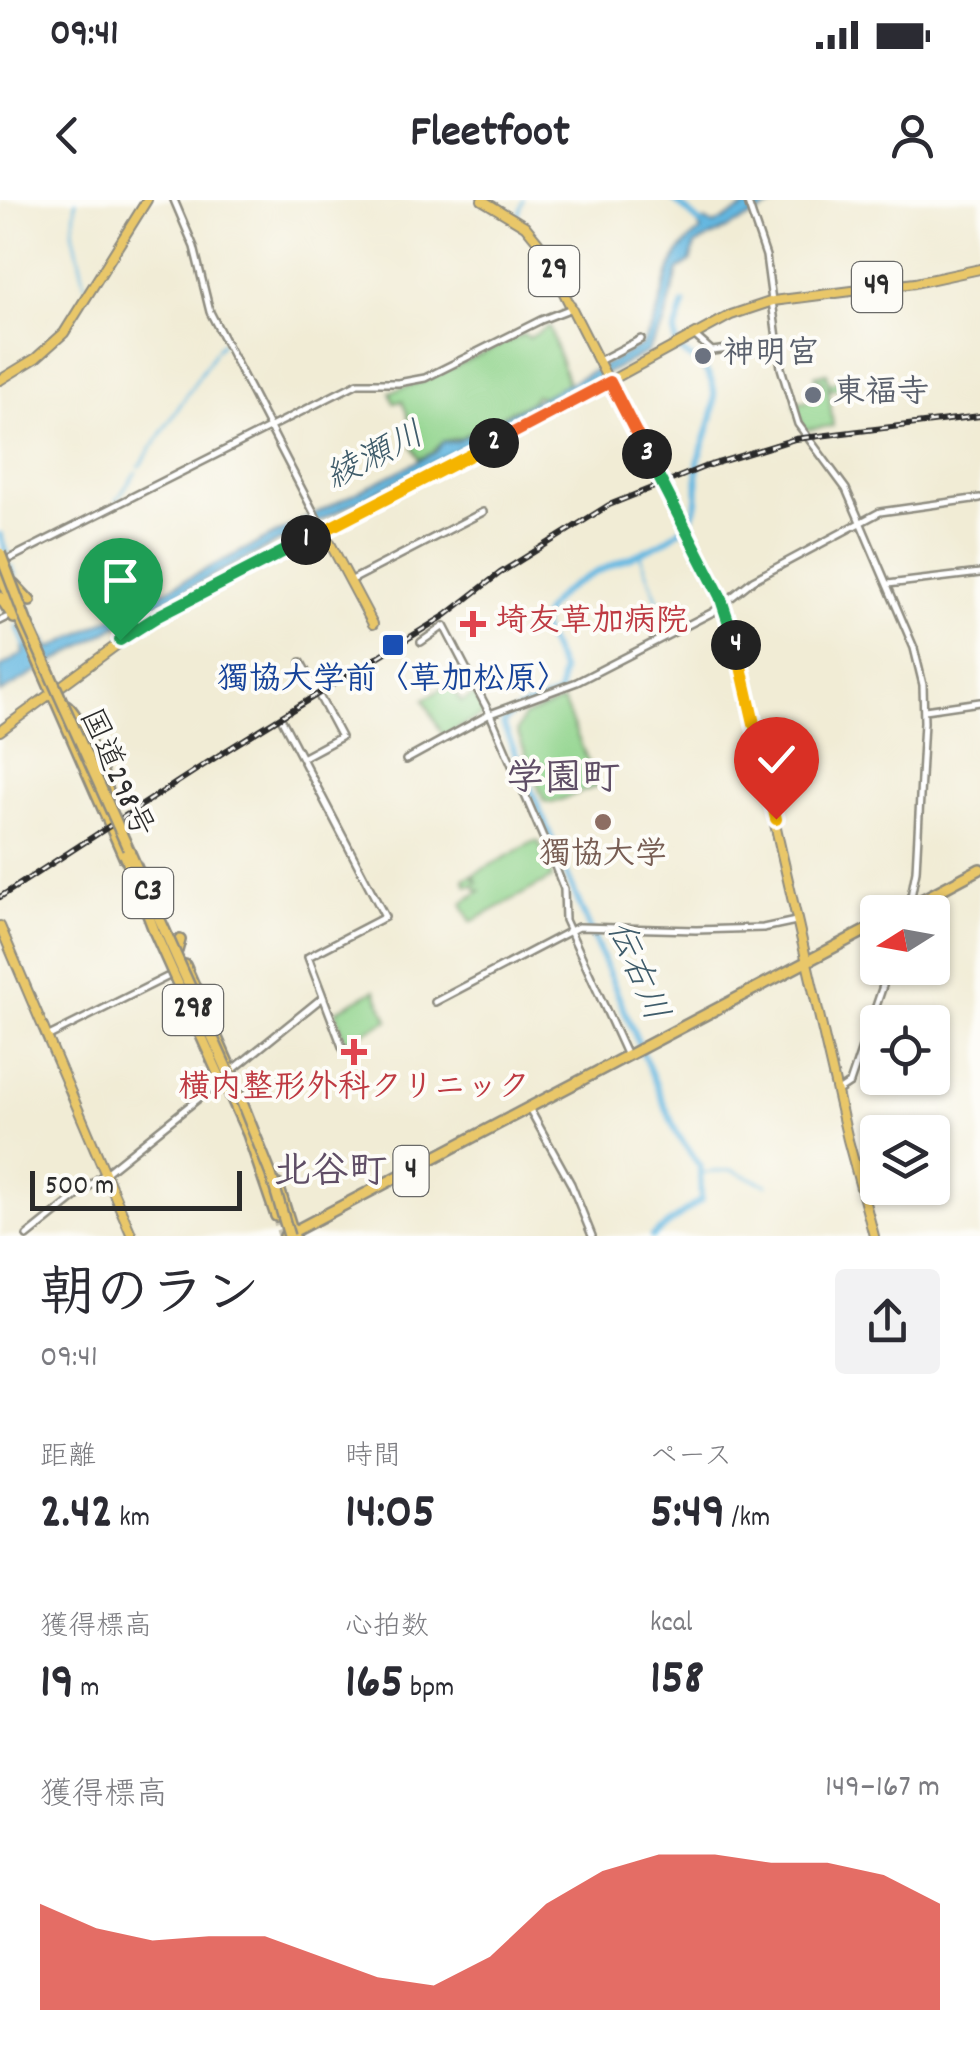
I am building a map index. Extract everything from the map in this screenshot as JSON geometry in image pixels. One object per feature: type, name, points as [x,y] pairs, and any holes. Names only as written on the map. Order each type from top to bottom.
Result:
[{"type":"highway","name":"国道298号","points":[[0,545],[1,564],[20,624],[33,642]]},
{"type":"highway","name":"国道298号","points":[[1,564],[14,584],[33,642],[180,970],[241,1118],[252,1133]]},
{"type":"highway","name":"C3","points":[[1,564],[250,1135],[289,1235]]},
{"type":"highway","name":"C3","points":[[1,564],[254,1131],[289,1235]]},
{"type":"highway","points":[[14,584],[30,602]]},
{"type":"highway","points":[[0,597],[20,624]]},
{"type":"highway","name":"国道298号","points":[[54,690],[66,705],[179,946],[180,970],[236,1084],[280,1214]]},
{"type":"highway","points":[[123,848],[155,933],[241,1118]]},
{"type":"highway","points":[[936,895],[980,871]]},
{"type":"highway","points":[[158,916],[190,975],[236,1084]]},
{"type":"highway","name":"4","points":[[289,1235],[860,936]]},
{"type":"highway","name":"298","points":[[252,1133],[289,1235]]},
{"type":"main road","points":[[0,380],[44,352],[67,329],[147,200]]},
{"type":"main road","name":"29","points":[[482,200],[532,232],[608,379]]},
{"type":"main road","name":"49","points":[[0,732],[158,616],[321,526],[743,310],[980,269]]},
{"type":"main road","points":[[608,379],[724,606],[838,1091],[877,1236]]},
{"type":"main road","points":[[321,526],[373,624]]},
{"type":"main road","points":[[0,926],[132,1236]]},
{"type":"street","points":[[174,200],[194,247],[210,312],[321,526]]},
{"type":"street","points":[[747,202],[761,241],[784,378],[799,428],[835,471],[862,522],[916,654],[924,710],[916,871],[911,895]]},
{"type":"street","points":[[1,564],[358,382],[398,384],[424,378],[572,308]]},
{"type":"street","points":[[694,335],[712,351],[778,343]]},
{"type":"street","points":[[600,363],[641,339]]},
{"type":"street","points":[[406,760],[490,714],[566,686],[724,606],[753,580],[882,511],[980,498]]},
{"type":"street","points":[[350,581],[483,512]]},
{"type":"street","points":[[888,584],[980,573]]},
{"type":"street","points":[[421,642],[444,626],[490,714],[563,884],[564,918],[628,1057]]},
{"type":"street","points":[[301,662],[341,738],[302,758]]},
{"type":"street","points":[[924,710],[980,702]]},
{"type":"street","points":[[282,720],[385,917],[308,957],[343,1049]]},
{"type":"street","points":[[434,1002],[583,926],[715,930],[763,928],[799,920]]},
{"type":"street","points":[[48,1036],[180,970]]},
{"type":"street","points":[[838,1091],[850,1084],[883,985]]},
{"type":"street","points":[[234,1070],[323,997]]},
{"type":"street","points":[[27,1236],[219,1082]]},
{"type":"street","points":[[530,1110],[570,1182],[592,1236]]},
{"type":"green space","points":[[549,326],[568,383],[542,397],[536,395],[529,403],[461,438],[444,441],[419,459],[408,437],[415,434],[402,401],[394,403],[390,392],[424,381],[524,334],[529,338]]},
{"type":"green space","points":[[827,373],[829,383],[844,380],[845,387],[831,390],[828,385],[833,426],[804,430],[794,404],[819,399],[817,387],[822,386],[822,380],[815,376]]},
{"type":"green space","points":[[451,684],[461,702],[475,695],[485,714],[443,736],[424,699]]},
{"type":"green space","points":[[563,701],[598,786],[552,803],[544,801],[517,731],[524,716]]},
{"type":"green space","points":[[539,842],[552,878],[471,922],[462,903],[482,890],[467,886],[464,879],[472,875],[478,884],[474,874]]},
{"type":"green space","points":[[375,990],[388,1020],[348,1040],[343,1038],[336,1011]]},
{"type":"water","points":[[758,200],[784,200],[695,245],[690,262],[678,270],[664,325],[647,352],[134,616],[0,693],[0,668],[24,653],[23,648],[40,645],[44,639],[49,648],[54,647],[436,452],[443,442],[455,442],[641,346],[657,315],[676,256],[701,231],[699,226],[705,220],[714,225]]},
{"type":"waterway","points":[[76,200],[73,231],[85,284]]},
{"type":"waterway","points":[[518,217],[523,200]]},
{"type":"waterway","points":[[674,200],[707,229]]},
{"type":"waterway","name":"伝右川","points":[[652,1236],[701,1200],[700,1166],[677,1134],[503,724],[520,709],[559,695],[562,671],[541,627],[549,607],[564,591],[585,578],[677,533],[695,511],[699,458],[712,414],[714,391],[705,370],[676,346],[675,332],[684,304]]},
{"type":"waterway","points":[[217,349],[222,343]]},
{"type":"waterway","points":[[154,445],[215,352]]},
{"type":"waterway","points":[[139,467],[152,447]]},
{"type":"waterway","points":[[117,500],[136,472]]},
{"type":"waterway","points":[[0,534],[6,552]]},
{"type":"waterway","points":[[639,552],[667,624]]},
{"type":"waterway","points":[[11,567],[14,575]]},
{"type":"waterway","points":[[24,601],[44,645]]},
{"type":"waterway","points":[[18,627],[28,652]]},
{"type":"waterway","points":[[702,1173],[732,1170],[767,1185]]},
{"type":"tunnel","points":[[276,1216],[282,1236]]},
{"type":"railway","points":[[0,897],[446,615],[500,573],[609,505],[704,467],[795,439],[980,416]]},
{"type":"place","name":"神明宮","points":[[703,356]]},
{"type":"place","name":"東福寺","points":[[813,395]]},
{"type":"place","name":"埼友草加病院","points":[[473,624]]},
{"type":"place","name":"獨協大学前〈草加松原〉","points":[[393,645]]},
{"type":"place","name":"獨協大学","points":[[603,822]]},
{"type":"place","name":"横内整形外科クリニック","points":[[354,1052]]},
{"type":"district","name":"学園町","points":[[563,781]]},
{"type":"district","name":"北谷町","points":[[330,1174]]},
{"type":"route","points":[[120,640],[158,616],[610,382],[726,612],[776,819]]},
{"type":"water label","name":"綾瀬川","points":[[376,458]]}]
